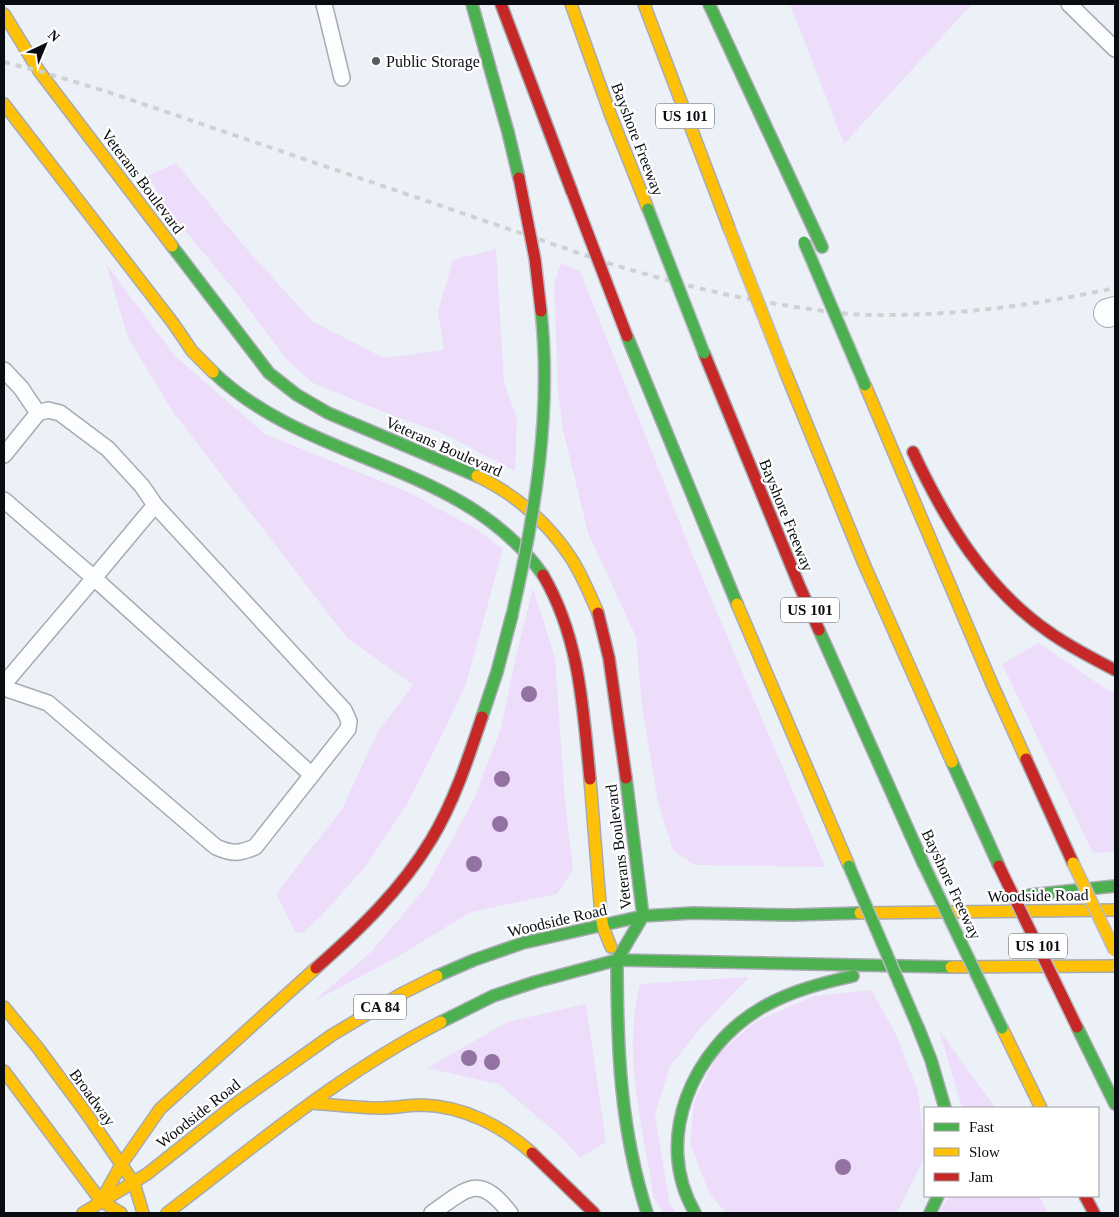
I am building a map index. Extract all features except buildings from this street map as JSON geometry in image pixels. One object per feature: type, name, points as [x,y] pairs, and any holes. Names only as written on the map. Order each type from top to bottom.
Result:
[{"type":"main road","points":[[101,1201],[121,1165],[160,1109],[356,933],[412,867],[431,840],[464,773],[497,672],[523,572],[531,526],[543,404],[542,336],[537,273],[529,225],[508,132],[472,4]]},
{"type":"main road","points":[[501,4],[671,448],[722,572],[918,1027],[931,1060],[945,1107]]},
{"type":"main road","name":"Bayshore Freeway","points":[[571,4],[611,116],[704,353],[799,585],[924,865],[1041,1107]]},
{"type":"main road","name":"US 101","points":[[644,4],[785,371],[864,564],[1000,866],[1115,1104]]},
{"type":"main road","points":[[709,4],[786,196]]},
{"type":"main road","points":[[709,4],[824,251]]},
{"type":"main road","name":"Veterans Boulevard","points":[[4,14],[39,71],[269,372],[297,395],[328,413],[458,466],[492,483],[526,507],[551,531],[572,559],[600,619],[609,658],[634,826],[643,916],[617,960]]},
{"type":"main road","name":"Veterans Boulevard","points":[[4,104],[173,323],[192,351],[214,372],[241,395],[270,415],[302,433],[440,490],[475,510],[504,531],[526,552],[543,575],[569,632],[577,668],[588,760],[602,925],[617,960]]},
{"type":"main road","points":[[802,237],[992,684],[1073,864],[1115,951]]},
{"type":"main road","points":[[909,442],[934,497],[953,529],[1000,590],[1057,640],[1088,658],[1115,670]]},
{"type":"main road","points":[[998,898],[1115,886]]},
{"type":"main road","points":[[842,913],[978,900]]},
{"type":"main road","name":"Woodside Road","points":[[83,1213],[134,1183],[292,1062],[341,1030],[434,978],[473,960],[512,946],[554,934],[643,916],[1115,910]]},
{"type":"main road","points":[[617,960],[617,1036],[623,1112],[638,1189],[647,1213]]},
{"type":"main road","points":[[167,1213],[312,1103],[362,1068],[415,1035],[493,996],[535,982],[617,960],[908,967],[1115,966]]},
{"type":"main road","points":[[695,1213],[683,1185],[678,1161],[677,1135],[681,1111],[690,1088],[701,1066],[716,1045],[735,1025],[755,1010],[801,988],[835,979],[908,967]]},
{"type":"main road","name":"Broadway","points":[[4,1007],[86,1113],[134,1183],[143,1213]]},
{"type":"main road","points":[[4,1071],[101,1201],[121,1213]]},
{"type":"main road","points":[[312,1103],[383,1108],[410,1105],[440,1107],[470,1114],[497,1126],[522,1144],[547,1165],[594,1213]]},
{"type":"main road","points":[[930,1213],[938,1197]]},
{"type":"main road","points":[[1086,1197],[1094,1213]]},
{"type":"lane","points":[[324,4],[342,78]]},
{"type":"lane","points":[[1069,4],[1115,49]]},
{"type":"lane","points":[[4,370],[21,388],[38,413]]},
{"type":"lane","points":[[4,455],[38,413],[48,410],[60,413],[108,449],[142,486],[155,505],[344,710],[349,721],[348,729],[255,847],[243,852],[229,853],[216,847],[48,703],[4,686],[155,505]]},
{"type":"lane","points":[[4,500],[94,578],[312,775]]},
{"type":"lane","points":[[432,1213],[467,1189],[478,1187],[489,1192],[510,1213]]},
{"type":"shaded area","points":[[790,4],[972,4],[844,144]]},
{"type":"shaded area","points":[[176,163],[244,246],[312,321],[384,358],[444,350],[438,311],[453,260],[496,249],[504,382],[517,418],[515,471],[440,432],[399,418],[313,383],[287,360],[236,292],[163,204],[149,175]]},
{"type":"shaded area","points":[[561,263],[580,271],[693,556],[825,867],[695,865],[673,851],[658,802],[642,708],[636,637],[588,533],[563,430],[558,392],[554,283]]},
{"type":"shaded area","points":[[106,264],[175,356],[265,434],[410,493],[476,529],[503,549],[466,684],[406,806],[364,868],[324,913],[304,932],[296,933],[276,894],[342,809],[378,731],[413,685],[347,638],[173,412],[128,338]]},
{"type":"shaded area","points":[[533,588],[555,658],[565,801],[573,870],[557,894],[471,912],[392,960],[314,1001],[371,952],[426,887],[474,799],[501,728],[516,655]]},
{"type":"shaded area","points":[[1039,643],[1106,689],[1115,692],[1115,852],[1093,853],[1002,664]]},
{"type":"shaded area","points":[[749,977],[704,1024],[670,1066],[655,1115],[670,1205],[677,1213],[663,1213],[654,1198],[636,1091],[633,1037],[635,1010],[640,984]]},
{"type":"shaded area","points":[[871,990],[895,1032],[918,1091],[924,1158],[897,1213],[726,1213],[709,1193],[690,1143],[694,1102],[717,1055],[755,1022],[814,996]]},
{"type":"shaded area","points":[[586,1004],[606,1142],[580,1158],[561,1137],[499,1084],[427,1068],[507,1022]]},
{"type":"shaded area","points":[[939,1030],[994,1107],[962,1107]]},
{"type":"shaded area","points":[[948,1197],[1040,1197],[1048,1213],[938,1213]]},
{"type":"railway","points":[[4,62],[108,92],[608,263],[678,283],[748,299],[845,314],[905,315],[996,308],[1056,300],[1115,288]]},
{"type":"traffic: fast","points":[[472,4],[519,178]]},
{"type":"traffic: fast","points":[[709,4],[822,247]]},
{"type":"traffic: fast","points":[[648,209],[704,353]]},
{"type":"traffic: fast","points":[[804,242],[865,385]]},
{"type":"traffic: fast","points":[[172,246],[269,373],[297,395],[328,413],[477,476]]},
{"type":"traffic: fast","points":[[512,615],[528,540],[543,426],[544,349],[541,311]]},
{"type":"traffic: fast","points":[[627,336],[737,604]]},
{"type":"traffic: fast","points":[[213,372],[252,403],[294,427],[429,485],[471,508],[510,537],[543,575]]},
{"type":"traffic: fast","points":[[482,717],[497,672],[512,615]]},
{"type":"traffic: fast","points":[[819,630],[924,865]]},
{"type":"traffic: fast","points":[[952,762],[999,866]]},
{"type":"traffic: fast","points":[[617,960],[643,916],[626,778]]},
{"type":"traffic: fast","points":[[924,865],[1002,1028]]},
{"type":"traffic: fast","points":[[849,866],[918,1027]]},
{"type":"traffic: fast","points":[[1030,895],[1115,886]]},
{"type":"traffic: fast","points":[[437,976],[474,960],[523,943],[643,916],[693,913],[793,915],[860,913]]},
{"type":"traffic: fast","points":[[617,960],[619,1057],[622,1088],[631,1150],[647,1213]]},
{"type":"traffic: fast","points":[[441,1022],[493,996],[535,982],[617,960],[951,967]]},
{"type":"traffic: fast","points":[[695,1213],[683,1185],[678,1155],[679,1126],[687,1097],[699,1070],[717,1046],[738,1024],[763,1007],[796,992],[853,976]]},
{"type":"traffic: fast","points":[[918,1027],[931,1060],[945,1107]]},
{"type":"traffic: fast","points":[[1077,1027],[1115,1104]]},
{"type":"traffic: fast","points":[[930,1213],[938,1197]]},
{"type":"traffic: slow","points":[[571,4],[611,116],[648,209]]},
{"type":"traffic: slow","points":[[644,4],[729,228]]},
{"type":"traffic: slow","points":[[4,14],[39,71],[172,246]]},
{"type":"traffic: slow","points":[[4,104],[173,323],[192,351],[213,372]]},
{"type":"traffic: slow","points":[[729,228],[785,371]]},
{"type":"traffic: slow","points":[[785,371],[864,564],[952,762]]},
{"type":"traffic: slow","points":[[865,385],[992,684],[1026,759]]},
{"type":"traffic: slow","points":[[477,476],[504,491],[530,511],[552,533],[575,565],[598,613]]},
{"type":"traffic: slow","points":[[737,604],[849,866]]},
{"type":"traffic: slow","points":[[590,779],[601,915],[603,927],[611,947]]},
{"type":"traffic: slow","points":[[1073,863],[1115,951]]},
{"type":"traffic: slow","points":[[860,913],[1115,910]]},
{"type":"traffic: slow","points":[[951,967],[1115,966]]},
{"type":"traffic: slow","points":[[101,1201],[121,1165],[160,1109],[316,968]]},
{"type":"traffic: slow","points":[[83,1213],[147,1174],[234,1105],[332,1035],[401,994],[437,976]]},
{"type":"traffic: slow","points":[[4,1007],[38,1048],[134,1183],[143,1213]]},
{"type":"traffic: slow","points":[[167,1213],[266,1136],[334,1087],[404,1042],[441,1022]]},
{"type":"traffic: slow","points":[[1002,1028],[1041,1107]]},
{"type":"traffic: slow","points":[[4,1071],[101,1201],[121,1213]]},
{"type":"traffic: slow","points":[[312,1103],[372,1108],[422,1105],[452,1109],[495,1126],[532,1153]]},
{"type":"traffic: jam","points":[[501,4],[572,192]]},
{"type":"traffic: jam","points":[[519,178],[535,259],[541,311]]},
{"type":"traffic: jam","points":[[572,192],[627,336]]},
{"type":"traffic: jam","points":[[704,353],[819,630]]},
{"type":"traffic: jam","points":[[913,452],[953,527],[986,574],[1005,595],[1049,632],[1115,670]]},
{"type":"traffic: jam","points":[[543,575],[565,624],[578,674],[590,779]]},
{"type":"traffic: jam","points":[[598,613],[609,658],[626,778]]},
{"type":"traffic: jam","points":[[316,968],[348,939],[393,892],[431,840],[454,795],[482,717]]},
{"type":"traffic: jam","points":[[1026,759],[1073,863]]},
{"type":"traffic: jam","points":[[999,866],[1077,1027]]},
{"type":"traffic: jam","points":[[532,1153],[594,1213]]},
{"type":"traffic: jam","points":[[1086,1197],[1094,1213]]},
{"type":"place","name":"Public Storage","points":[[376,61]]}]
